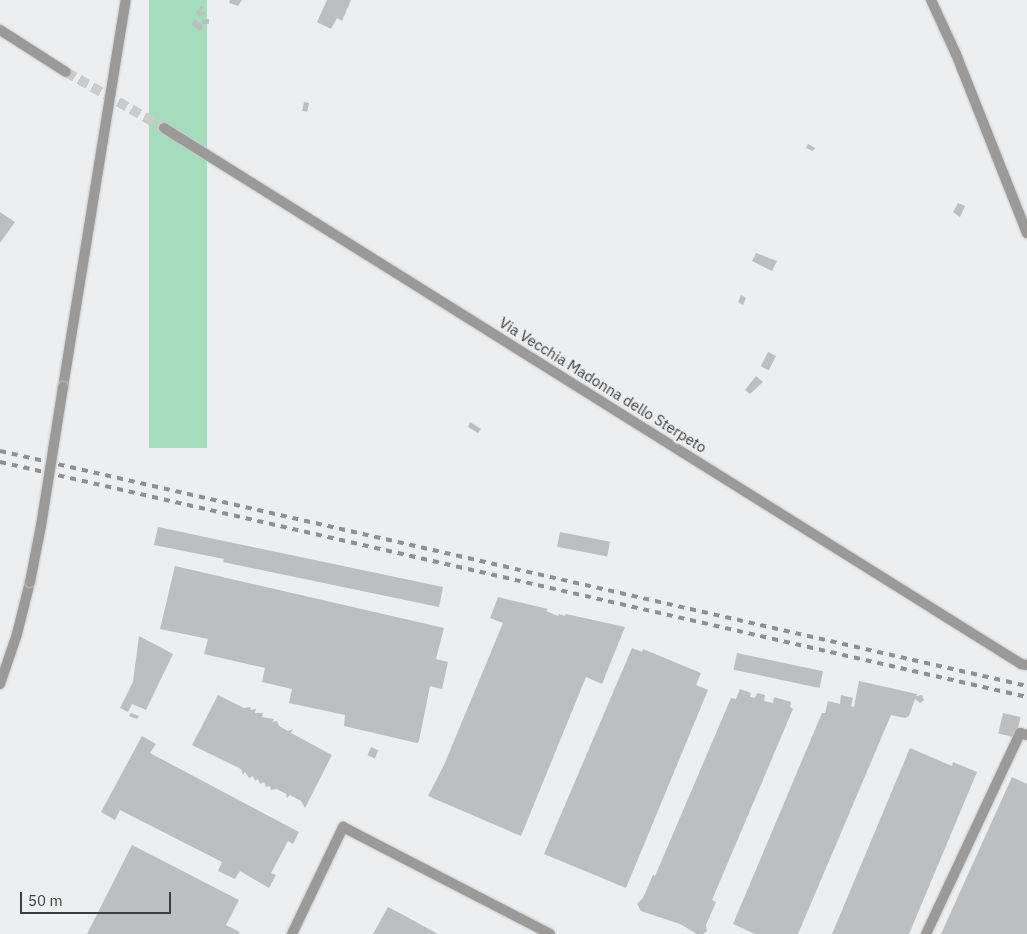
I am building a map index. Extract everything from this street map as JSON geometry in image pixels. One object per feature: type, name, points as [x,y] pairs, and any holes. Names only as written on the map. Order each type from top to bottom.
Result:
[{"type":"street","points":[[0,684],[17,634],[41,526],[126,0]]},
{"type":"street","points":[[930,0],[956,54],[1027,233]]},
{"type":"street","points":[[0,30],[66,72]]},
{"type":"street","name":"Via Vecchia Madonna dello Sterpeto","points":[[164,128],[1021,664],[1027,665]]},
{"type":"street","points":[[926,934],[1020,733],[1027,735]]},
{"type":"street","points":[[292,934],[344,827],[550,934]]},
{"type":"green space","points":[[149,0],[207,0],[207,448],[149,448]]},
{"type":"building","points":[[230,0],[242,0],[238,6],[229,3]]},
{"type":"building","points":[[327,0],[351,0],[342,21],[337,18],[331,29],[317,22]]},
{"type":"building","points":[[201,6],[203,7],[201,12],[205,13],[200,17],[196,13]]},
{"type":"building","points":[[195,19],[203,26],[201,31],[191,25]]},
{"type":"building","points":[[209,19],[209,24],[202,24],[202,20]]},
{"type":"building","points":[[304,102],[309,103],[307,112],[302,111]]},
{"type":"building","points":[[808,144],[815,148],[813,151],[806,148]]},
{"type":"building","points":[[958,203],[965,206],[960,217],[953,212]]},
{"type":"building","points":[[0,212],[15,222],[0,243]]},
{"type":"building","points":[[756,253],[777,261],[772,271],[752,261]]},
{"type":"building","points":[[741,295],[746,298],[743,305],[738,302]]},
{"type":"building","points":[[768,352],[776,356],[769,370],[761,366]]},
{"type":"building","points":[[756,376],[763,382],[750,394],[745,390]]},
{"type":"building","points":[[470,422],[481,429],[478,433],[468,427]]},
{"type":"building","points":[[158,527],[443,587],[439,607],[223,562],[224,559],[154,545]]},
{"type":"building","points":[[560,532],[610,542],[607,556],[557,547]]},
{"type":"building","points":[[175,566],[444,628],[436,659],[448,662],[442,689],[430,686],[419,741],[417,743],[344,726],[345,715],[289,703],[292,689],[262,682],[265,668],[204,654],[208,639],[160,629]]},
{"type":"building","points":[[498,597],[548,609],[546,611],[558,616],[559,614],[565,616],[566,614],[625,627],[602,684],[586,677],[521,836],[428,796],[444,765],[503,623],[490,618]]},
{"type":"building","points":[[139,636],[173,654],[146,710],[132,704],[128,712],[120,708],[133,682]]},
{"type":"building","points":[[632,648],[642,652],[643,649],[701,673],[696,685],[708,690],[626,888],[544,854]]},
{"type":"building","points":[[737,653],[823,671],[820,688],[733,670]]},
{"type":"building","points":[[859,681],[917,694],[916,696],[922,695],[924,700],[920,703],[915,699],[909,716],[905,718],[891,715],[798,934],[755,934],[733,924],[822,713],[825,713],[828,701],[840,704],[841,695],[853,698],[851,706],[854,707]]},
{"type":"building","points":[[740,689],[751,693],[750,697],[755,698],[757,693],[765,695],[764,701],[773,703],[774,697],[791,702],[790,707],[793,709],[712,900],[716,902],[706,925],[707,931],[703,934],[697,934],[680,924],[641,911],[637,904],[643,898],[653,875],[655,876],[731,698],[736,699]]},
{"type":"building","points":[[218,695],[244,708],[251,707],[250,710],[256,709],[255,713],[263,713],[262,717],[274,719],[272,722],[277,721],[279,726],[288,731],[293,729],[291,733],[332,755],[305,808],[301,801],[290,795],[287,798],[286,794],[277,789],[271,790],[270,786],[266,787],[264,782],[260,784],[258,779],[255,781],[253,776],[249,778],[245,772],[243,775],[241,769],[192,745]]},
{"type":"building","points":[[131,713],[139,716],[137,719],[129,716]]},
{"type":"building","points":[[1003,713],[1021,717],[1016,738],[998,733]]},
{"type":"building","points":[[142,736],[156,744],[150,753],[299,832],[293,844],[288,841],[271,873],[276,875],[269,888],[240,871],[235,879],[218,871],[222,862],[120,810],[115,820],[101,812]]},
{"type":"building","points":[[371,747],[378,750],[375,758],[367,755]]},
{"type":"building","points":[[910,748],[952,766],[953,762],[977,772],[909,934],[832,934]]},
{"type":"building","points":[[1012,777],[1027,784],[1027,934],[941,934]]},
{"type":"building","points":[[132,845],[239,900],[226,925],[240,932],[238,934],[87,934]]},
{"type":"building","points":[[388,907],[407,917],[438,934],[373,934]]},
{"type":"tunnel","points":[[66,72],[164,128]]},
{"type":"railway","points":[[0,451],[1027,686]]},
{"type":"railway","points":[[0,462],[1027,697]]}]
